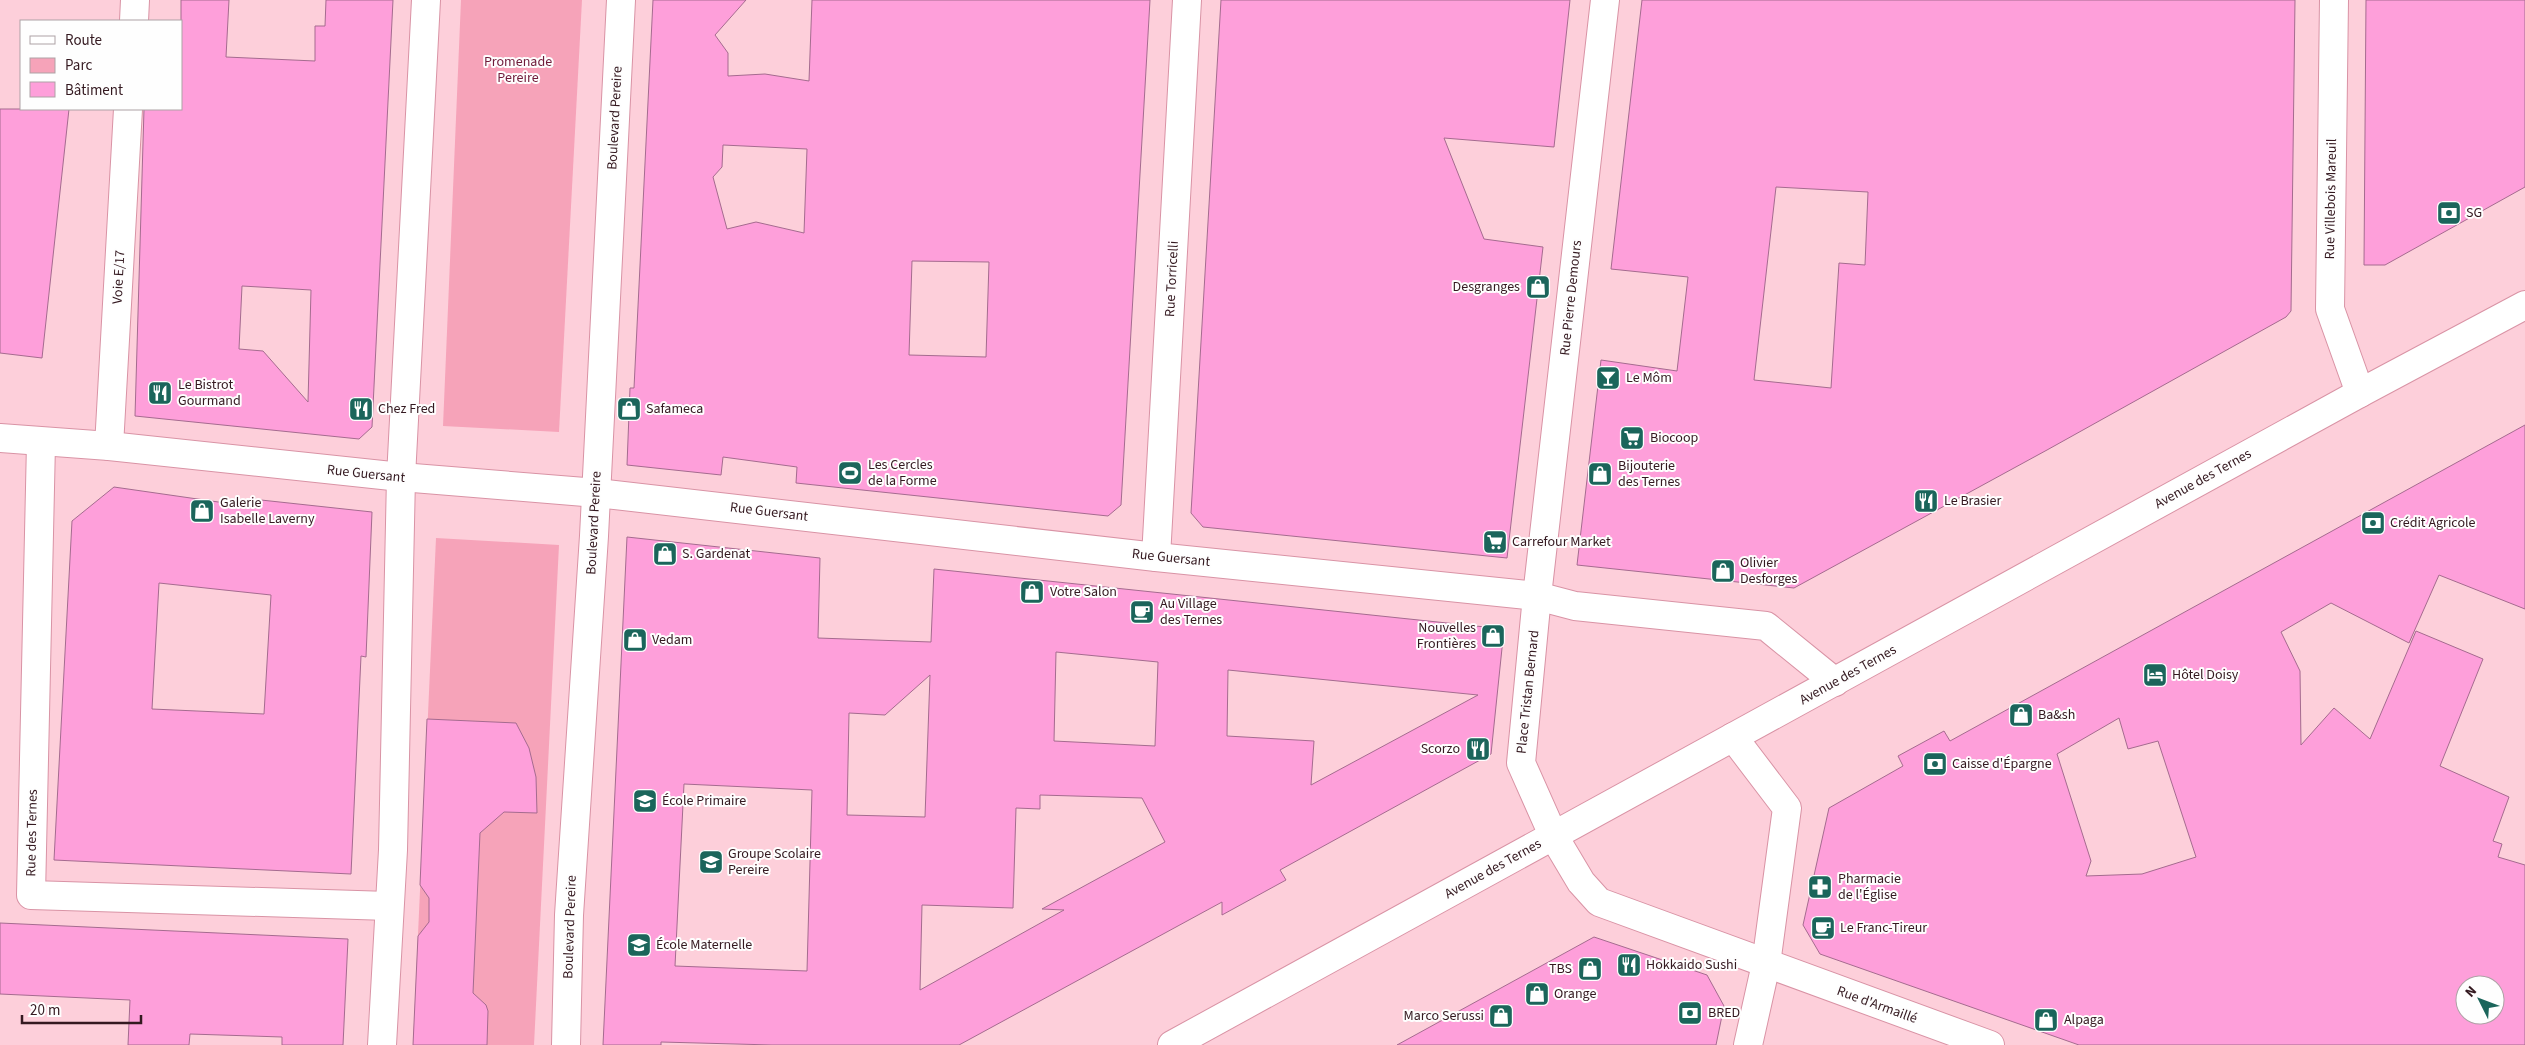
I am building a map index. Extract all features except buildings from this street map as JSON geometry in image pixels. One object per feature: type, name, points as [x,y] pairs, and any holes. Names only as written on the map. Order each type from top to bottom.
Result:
[{"type":"street","points":[[134,20],[135,0]]},
{"type":"street","points":[[382,1045],[393,850],[400,477],[426,0]]},
{"type":"street","name":"Boulevard Pereire","points":[[566,1045],[569,915],[597,493],[621,0]]},
{"type":"street","name":"Rue Torricelli","points":[[1156,557],[1187,0]]},
{"type":"street","name":"Rue Pierre Demours","points":[[1537,596],[1605,0]]},
{"type":"street","name":"Rue Villebois Mareuil","points":[[2334,0],[2330,309],[2360,393]]},
{"type":"street","name":"Voie E/17","points":[[109,446],[128,110]]},
{"type":"street","name":"Avenue des Ternes","points":[[1172,1045],[2360,393],[2525,305]]},
{"type":"street","name":"Rue Guersant","points":[[0,438],[109,446],[400,477],[597,493],[1156,557],[1537,596]]},
{"type":"street","name":"Rue des Ternes","points":[[40,442],[31,895],[389,906]]},
{"type":"street","points":[[1537,596],[1575,606],[1766,626],[1835,682]]},
{"type":"street","name":"Place Tristan Bernard","points":[[1537,596],[1520,763],[1553,835],[1581,882],[1599,902],[1766,964]]},
{"type":"street","points":[[1733,737],[1787,808],[1766,964],[1748,1045]]},
{"type":"street","name":"Rue d'Armaillé","points":[[1766,964],[1990,1045]]},
{"type":"green space","name":"Promenade Pereire","points":[[461,0],[582,0],[559,432],[443,426]]},
{"type":"green space","points":[[436,538],[559,545],[534,1045],[413,1045]]},
{"type":"place","name":"SG","points":[[2449,213]]},
{"type":"place","name":"Desgranges","points":[[1538,287]]},
{"type":"place","name":"Le Môm","points":[[1608,378]]},
{"type":"place","name":"Le Bistrot Gourmand","points":[[160,393]]},
{"type":"place","name":"Chez Fred","points":[[361,409]]},
{"type":"place","name":"Safameca","points":[[629,409]]},
{"type":"place","name":"Biocoop","points":[[1632,438]]},
{"type":"place","name":"Les Cercles de la Forme","points":[[850,473]]},
{"type":"place","name":"Bijouterie des Ternes","points":[[1600,474]]},
{"type":"place","name":"Le Brasier","points":[[1926,501]]},
{"type":"place","name":"Galerie Isabelle Laverny","points":[[202,511]]},
{"type":"place","name":"Crédit Agricole","points":[[2373,523]]},
{"type":"place","name":"Carrefour Market","points":[[1495,542]]},
{"type":"place","name":"S. Gardenat","points":[[665,554]]},
{"type":"place","name":"Olivier Desforges","points":[[1723,571]]},
{"type":"place","name":"Votre Salon","points":[[1032,592]]},
{"type":"place","name":"Au Village des Ternes","points":[[1142,612]]},
{"type":"place","name":"Nouvelles Frontières","points":[[1493,636]]},
{"type":"place","name":"Vedam","points":[[635,640]]},
{"type":"place","name":"Hôtel Doisy","points":[[2155,675]]},
{"type":"place","name":"Ba&sh","points":[[2021,715]]},
{"type":"place","name":"Scorzo","points":[[1478,749]]},
{"type":"place","name":"Caisse d'Épargne","points":[[1935,764]]},
{"type":"place","name":"École Primaire","points":[[645,801]]},
{"type":"place","name":"Groupe Scolaire Pereire","points":[[711,862]]},
{"type":"place","name":"Pharmacie de l'Église","points":[[1820,887]]},
{"type":"place","name":"Le Franc-Tireur","points":[[1823,928]]},
{"type":"place","name":"École Maternelle","points":[[639,945]]},
{"type":"place","name":"Hokkaido Sushi","points":[[1629,965]]},
{"type":"place","name":"TBS","points":[[1590,969]]},
{"type":"place","name":"Orange","points":[[1537,994]]},
{"type":"place","name":"BRED","points":[[1690,1013]]},
{"type":"place","name":"Marco Serussi","points":[[1501,1016]]},
{"type":"place","name":"Alpaga","points":[[2046,1020]]}]
